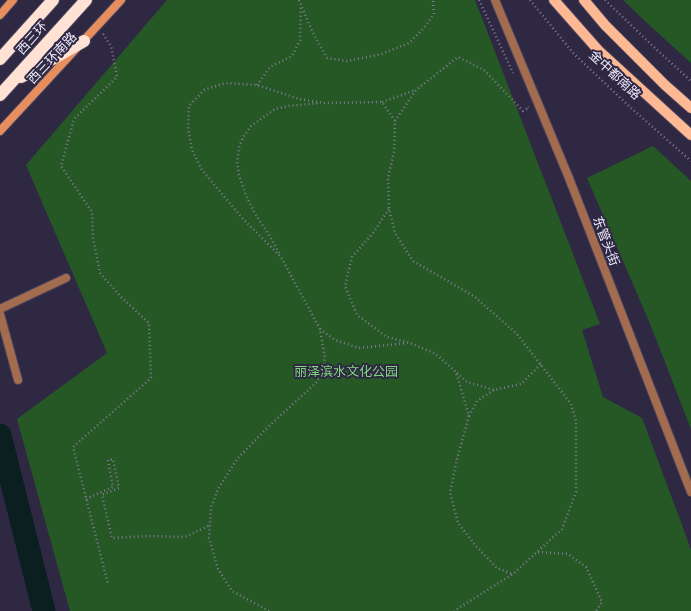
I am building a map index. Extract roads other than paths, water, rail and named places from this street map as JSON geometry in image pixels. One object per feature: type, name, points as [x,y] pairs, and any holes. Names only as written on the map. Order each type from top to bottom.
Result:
[{"type":"highway","name":"西三环","points":[[0,59],[53,0]]},
{"type":"highway","name":"西三环","points":[[0,95],[86,0]]},
{"type":"highway","points":[[11,83],[84,40]]},
{"type":"main road","name":"金中都南路","points":[[554,0],[599,51],[691,134]]},
{"type":"main road","name":"金中都南路","points":[[584,0],[610,30],[665,85],[691,108]]},
{"type":"street","points":[[0,15],[13,0]]},
{"type":"street","name":"西三环南路","points":[[0,131],[121,0]]},
{"type":"street","name":"东管头街","points":[[495,0],[569,178],[691,492]]},
{"type":"street","points":[[0,309],[66,278]]},
{"type":"street","points":[[0,314],[18,380]]},
{"type":"waterway","points":[[0,435],[44,611]]},
{"type":"park label","name":"丽泽滨水文化公园","points":[[346,372]]}]
